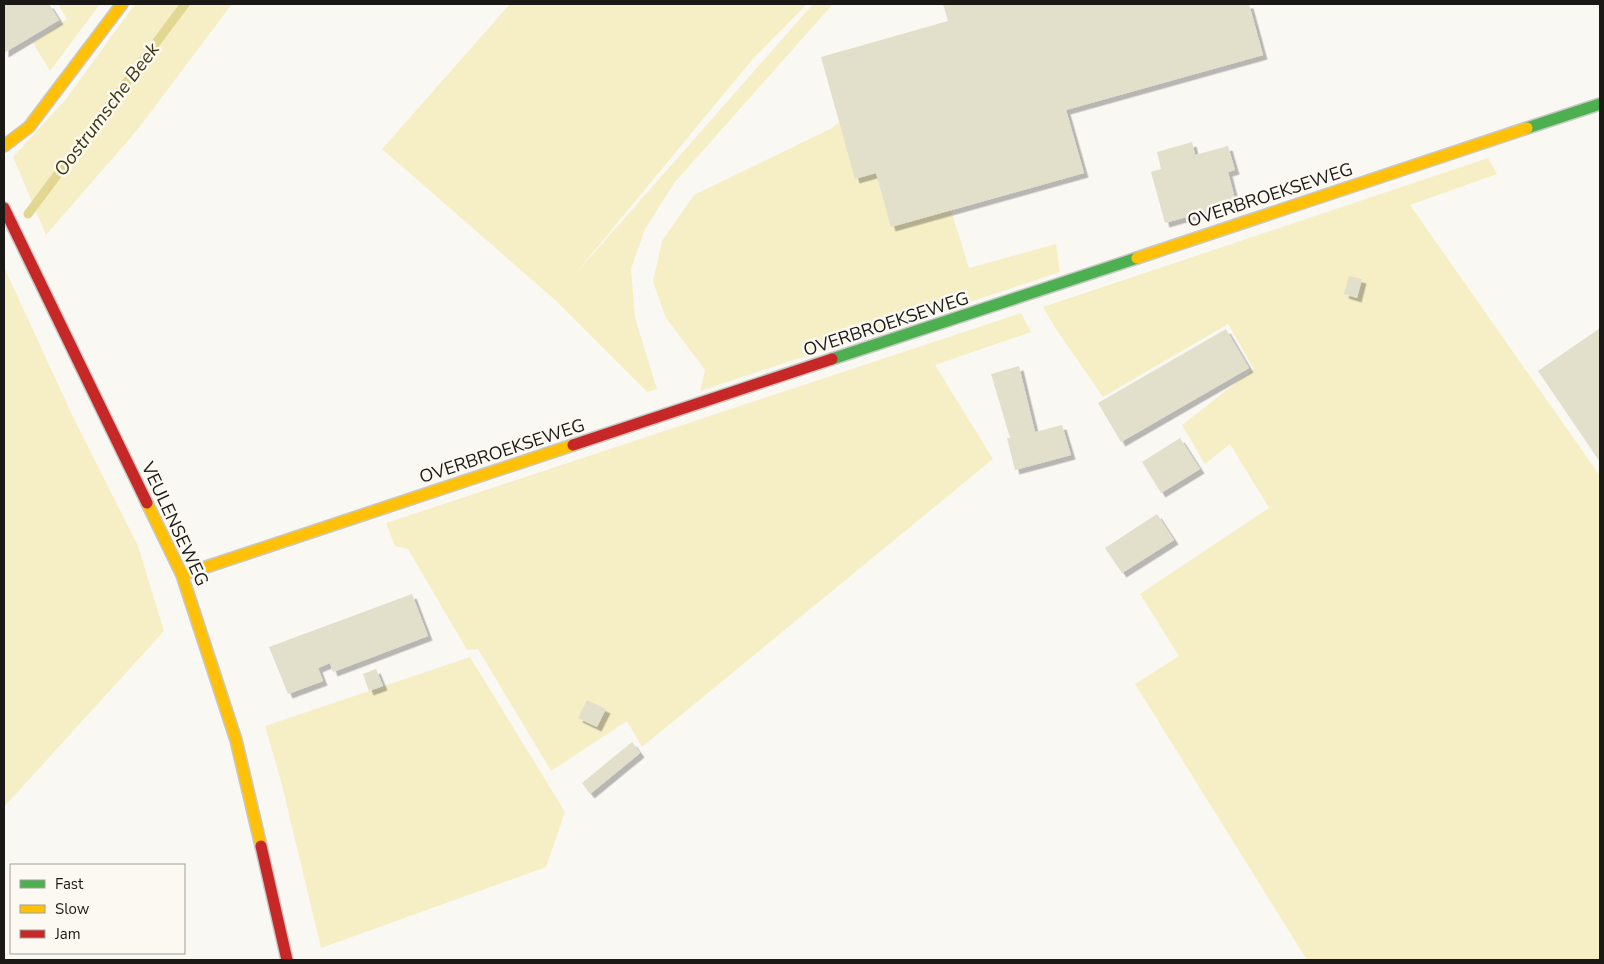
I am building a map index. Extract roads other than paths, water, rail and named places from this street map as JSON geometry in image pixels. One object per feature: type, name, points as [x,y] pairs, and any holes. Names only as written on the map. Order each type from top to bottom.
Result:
[{"type":"street","points":[[4,146],[29,127],[122,4]]},
{"type":"street","name":"OVERBROEKSEWEG","points":[[182,575],[1600,104]]},
{"type":"street","name":"VEULENSEWEG","points":[[4,208],[182,575],[236,740],[287,960]]},
{"type":"waterway","name":"Oostrumsche Beek","points":[[28,214],[185,4]]}]
